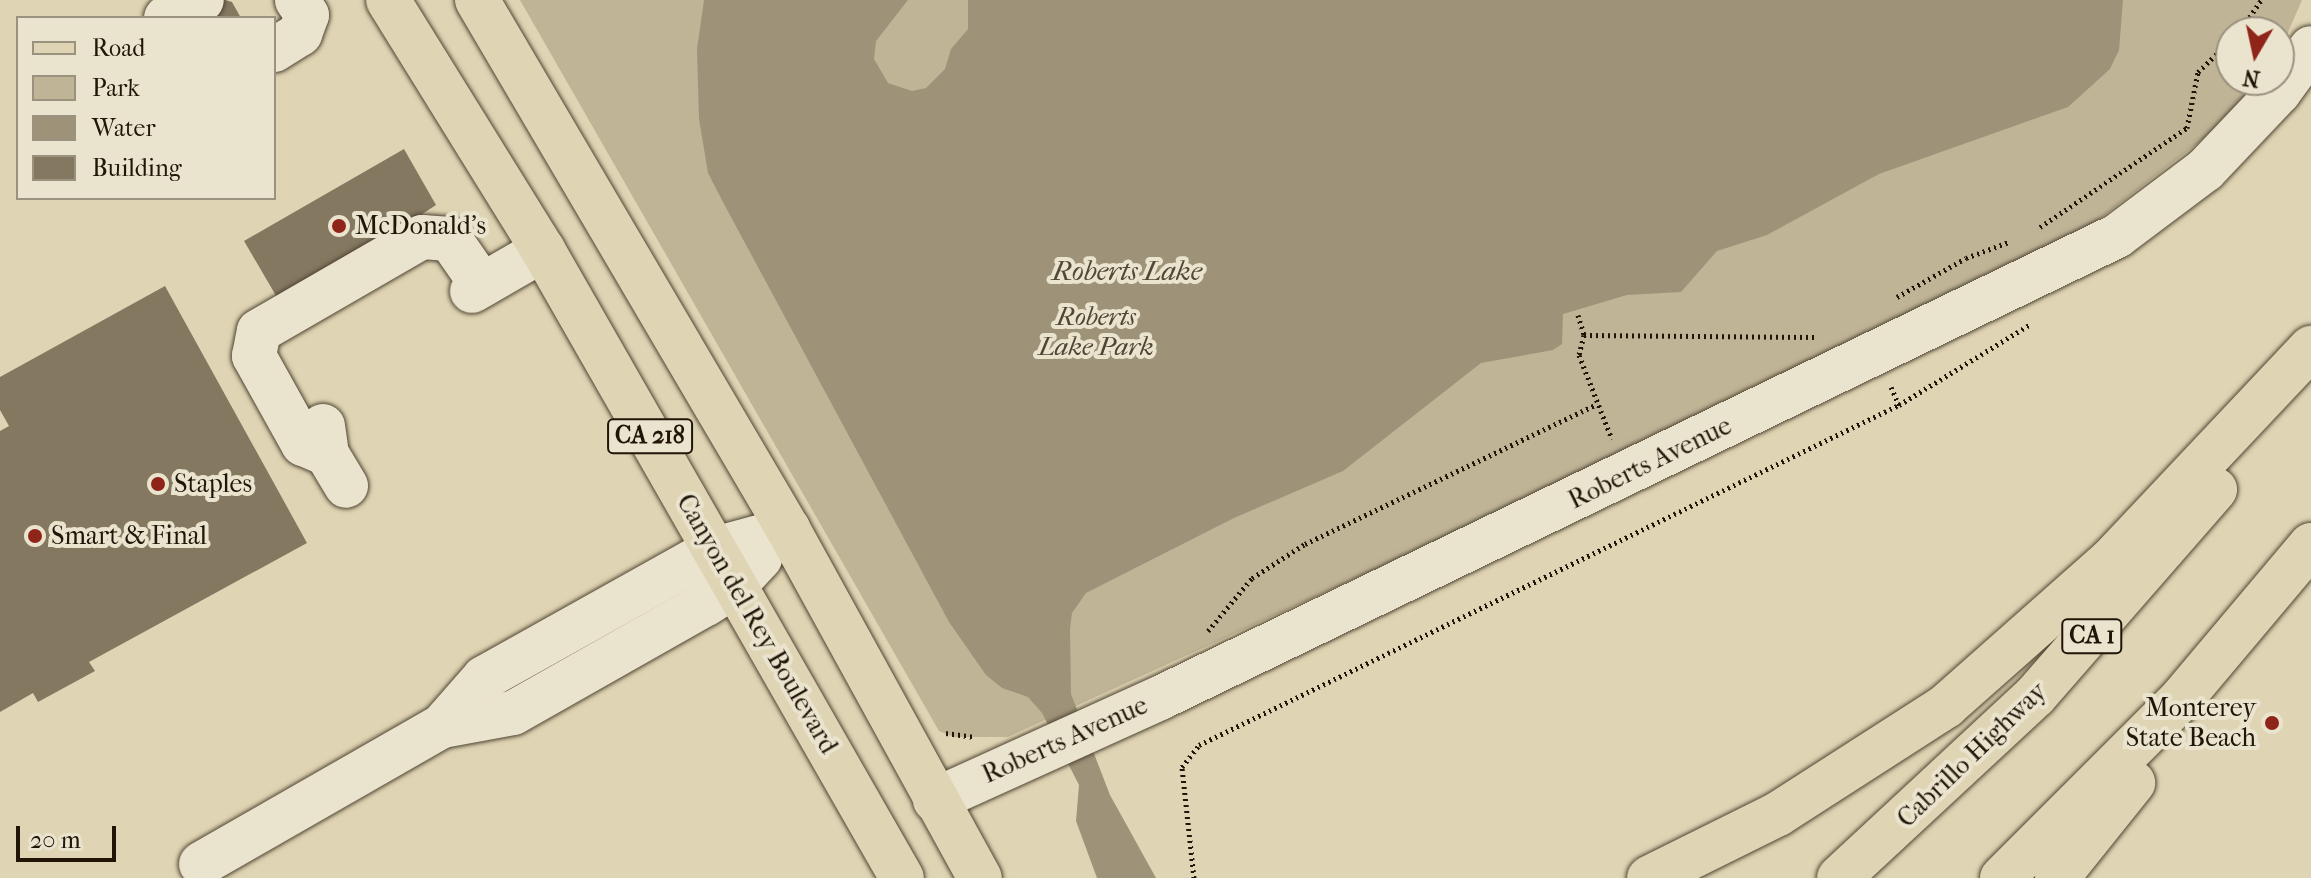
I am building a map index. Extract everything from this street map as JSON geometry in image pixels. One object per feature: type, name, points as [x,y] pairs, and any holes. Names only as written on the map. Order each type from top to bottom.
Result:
[{"type":"main road","name":"Canyon del Rey Boulevard","points":[[388,0],[543,250],[902,878]]},
{"type":"main road","name":"CA 218","points":[[477,0],[788,529],[976,877]]},
{"type":"main road","points":[[1649,878],[1778,814],[1946,706],[2110,561],[2311,348]]},
{"type":"main road","name":"Cabrillo Highway","points":[[1839,878],[1929,799],[2087,641],[2231,471],[2311,364]]},
{"type":"main road","points":[[2002,878],[2131,752],[2231,642],[2311,545]]},
{"type":"main road","points":[[2057,878],[2146,766],[2231,642]]},
{"type":"street","points":[[170,16],[202,0]]},
{"type":"street","points":[[276,49],[300,34],[307,15],[297,0]]},
{"type":"street","name":"Roberts Avenue","points":[[935,800],[2067,263],[2149,215],[2244,131],[2311,48]]},
{"type":"street","points":[[336,470],[303,444],[254,356],[259,331],[282,315],[430,236],[450,239],[459,246],[477,288],[543,250]]},
{"type":"street","points":[[201,864],[442,726],[484,678],[725,567],[788,529]]},
{"type":"path","points":[[2038,228],[2187,128],[2198,72],[2215,56]]},
{"type":"path","points":[[1893,301],[1957,263],[2024,235]]},
{"type":"path","points":[[1578,315],[1584,335],[1579,355],[1627,474]]},
{"type":"path","points":[[1194,878],[1182,767],[1199,745],[1899,405],[2042,317]]},
{"type":"path","points":[[1584,335],[1833,336]]},
{"type":"path","points":[[1876,354],[1899,405]]},
{"type":"path","points":[[1197,639],[1252,578],[1305,544],[1597,404]]},
{"type":"green space","name":"Roberts Lake","points":[[520,0],[2302,0],[2295,16],[2215,16],[2215,96],[2259,96],[2037,267],[1008,737],[954,737],[939,731]]},
{"type":"water","name":"Roberts Lake","points":[[704,0],[908,0],[876,41],[874,59],[888,83],[912,91],[926,88],[945,69],[951,49],[968,29],[968,0],[2123,0],[2119,50],[2110,69],[2068,107],[1879,174],[1767,235],[1717,251],[1681,292],[1627,295],[1563,314],[1562,344],[1553,350],[1481,363],[1343,471],[1234,518],[1086,593],[1072,613],[1071,694],[1110,795],[1156,878],[1097,878],[1076,821],[1079,785],[1042,713],[1028,697],[1002,688],[986,675],[949,622],[708,173],[699,119],[697,49]]},
{"type":"building","points":[[225,0],[232,2],[240,16],[197,16]]},
{"type":"building","name":"McDonald's","points":[[404,149],[436,205],[282,306],[244,241]]},
{"type":"building","name":"Staples","points":[[165,286],[307,543],[89,662],[95,671],[38,702],[33,693],[0,712],[0,431],[9,426],[0,410],[0,377]]},
{"type":"place","name":"McDonald's","points":[[339,226]]},
{"type":"place","name":"Staples","points":[[158,484]]},
{"type":"place","name":"Smart & Final","points":[[35,536]]},
{"type":"place","name":"Monterey State Beach","points":[[2272,723]]},
{"type":"park label","name":"Roberts Lake Park","points":[[1096,332]]}]
